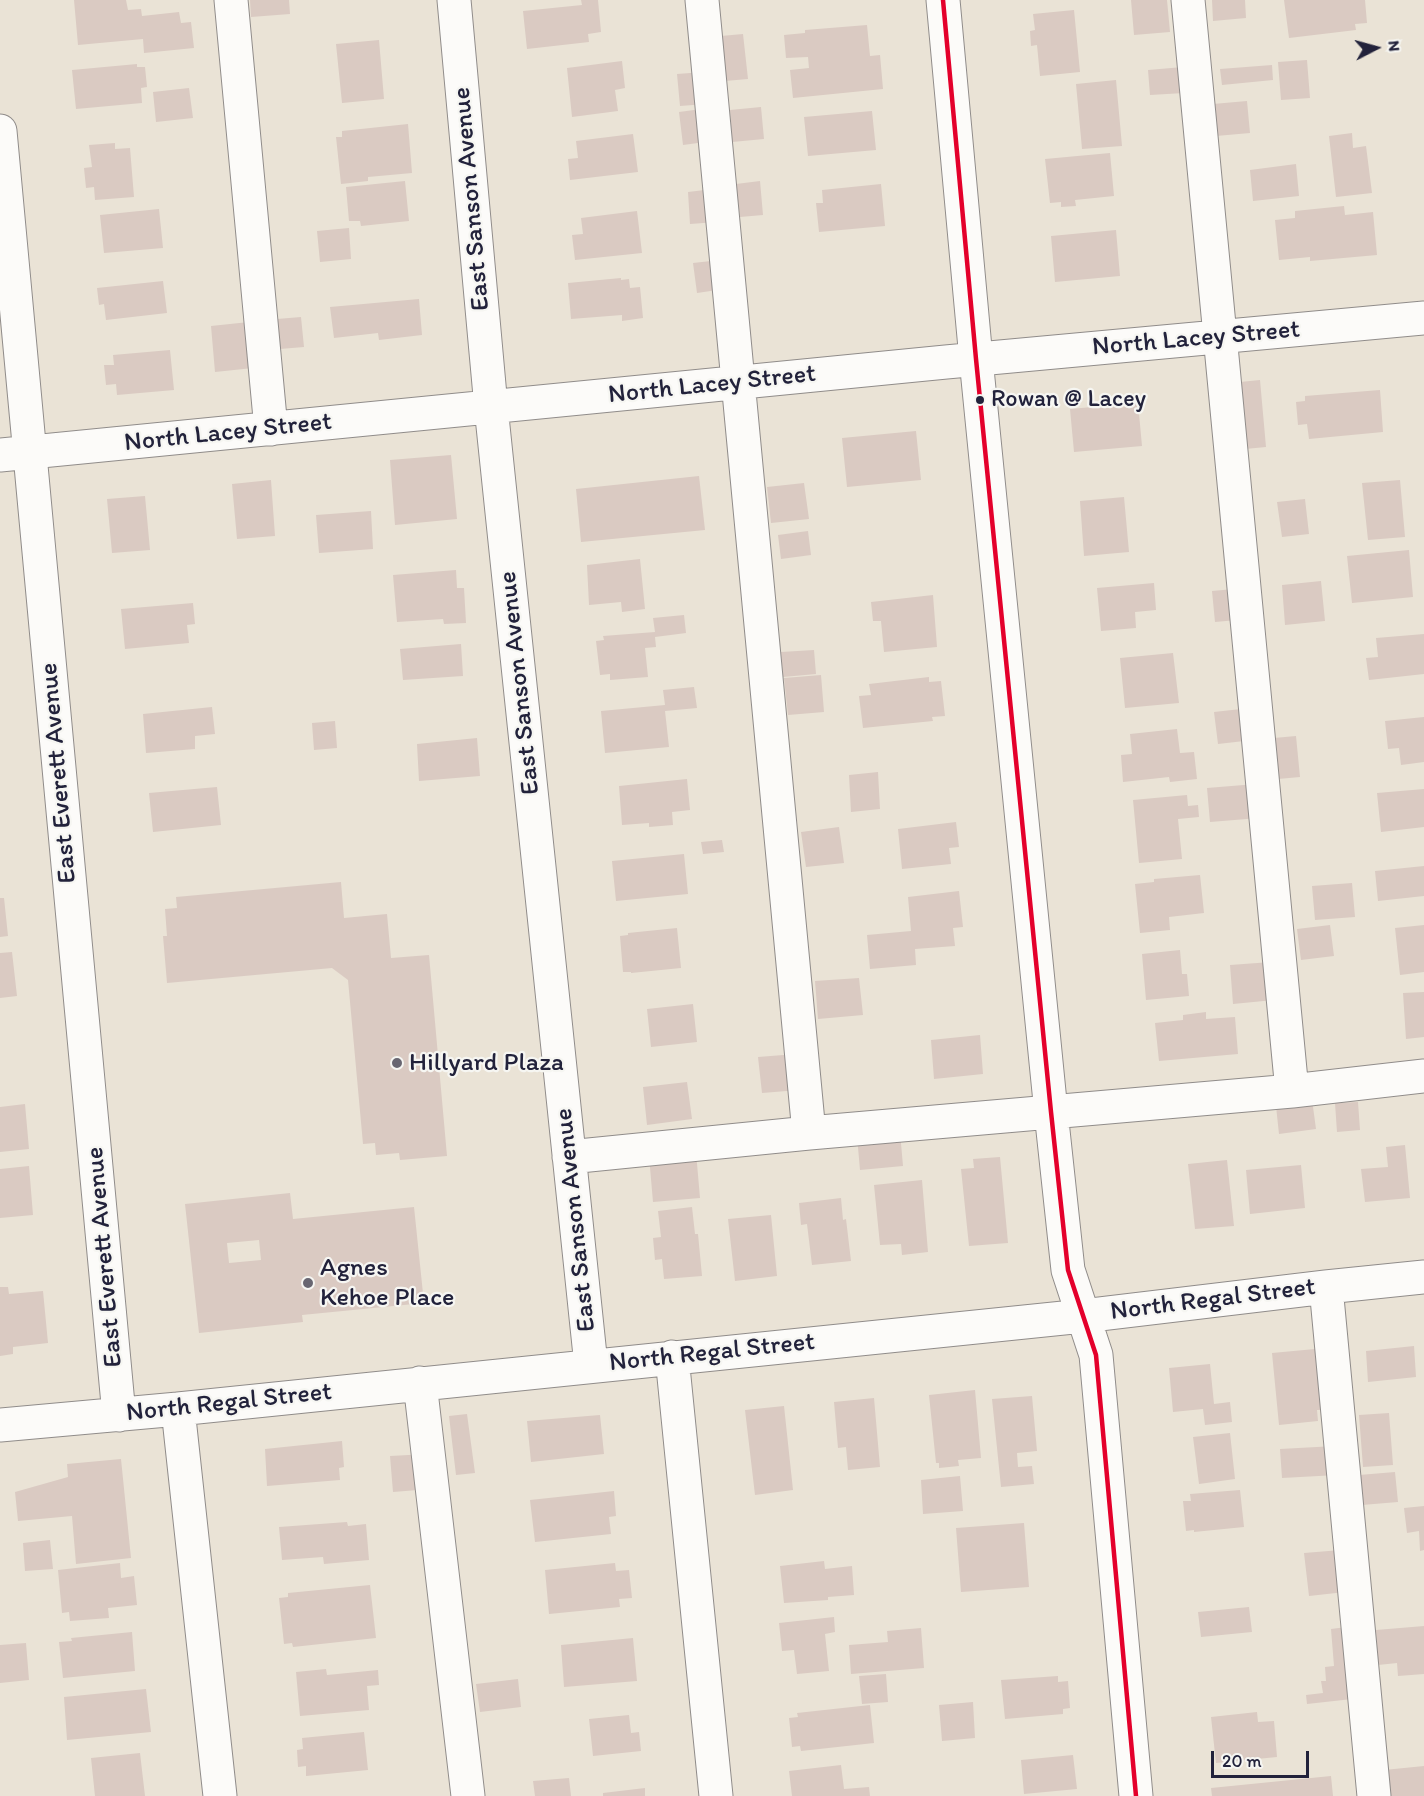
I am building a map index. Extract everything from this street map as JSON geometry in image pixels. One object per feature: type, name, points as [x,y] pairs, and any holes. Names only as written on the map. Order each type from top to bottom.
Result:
[{"type":"street","points":[[231,0],[271,429]]},
{"type":"street","name":"East Sanson Avenue","points":[[454,0],[491,407],[591,1365]]},
{"type":"street","points":[[702,0],[809,1133]]},
{"type":"street","points":[[943,0],[976,359],[1051,1112],[1068,1270],[1096,1355],[1136,1796]]},
{"type":"street","points":[[1188,0],[1292,1091]]},
{"type":"street","name":"East Everett Avenue","points":[[0,131],[15,454],[119,1415]]},
{"type":"street","name":"North Lacey Street","points":[[15,454],[976,359],[1424,318]]},
{"type":"street","points":[[569,1157],[809,1133],[1292,1091],[1424,1076]]},
{"type":"street","name":"North Regal Street","points":[[0,1425],[119,1415],[1083,1316],[1424,1277]]},
{"type":"street","points":[[1326,1287],[1374,1796]]},
{"type":"street","points":[[672,1357],[716,1796]]},
{"type":"street","points":[[420,1383],[468,1796]]},
{"type":"street","points":[[178,1409],[220,1796]]},
{"type":"building","points":[[74,0],[126,0],[128,10],[141,9],[142,16],[179,12],[181,23],[191,22],[194,48],[144,53],[143,39],[78,45]]},
{"type":"building","points":[[250,0],[289,0],[290,14],[251,17]]},
{"type":"building","points":[[581,0],[598,0],[601,32],[588,34],[589,42],[527,49],[523,11],[582,5]]},
{"type":"building","points":[[1131,0],[1167,0],[1170,32],[1134,35]]},
{"type":"building","points":[[1212,0],[1245,0],[1246,18],[1213,21]]},
{"type":"building","points":[[1284,0],[1365,0],[1367,23],[1355,24],[1356,30],[1289,38]]},
{"type":"building","points":[[1074,10],[1080,72],[1040,76],[1037,45],[1031,46],[1030,31],[1035,30],[1033,14]]},
{"type":"building","points":[[867,25],[870,56],[880,55],[883,89],[793,98],[790,70],[809,68],[808,57],[786,58],[784,35],[805,33],[805,30]]},
{"type":"building","points":[[743,34],[748,79],[725,81],[721,36]]},
{"type":"building","points":[[379,40],[384,99],[342,103],[336,44]]},
{"type":"building","points":[[1307,60],[1310,98],[1281,100],[1278,62]]},
{"type":"building","points":[[622,61],[625,88],[615,90],[618,111],[572,117],[567,68]]},
{"type":"building","points":[[137,64],[137,67],[145,67],[147,87],[141,88],[142,103],[76,109],[72,70]]},
{"type":"building","points":[[1272,65],[1273,80],[1222,85],[1220,69]]},
{"type":"building","points":[[1183,67],[1184,93],[1150,95],[1148,70]]},
{"type":"building","points":[[704,72],[706,104],[680,106],[677,74]]},
{"type":"building","points":[[1116,80],[1122,146],[1082,149],[1076,84]]},
{"type":"building","points":[[189,88],[193,118],[156,122],[153,92]]},
{"type":"building","points":[[1247,101],[1250,133],[1216,136],[1213,104]]},
{"type":"building","points":[[761,107],[764,139],[732,142],[730,110]]},
{"type":"building","points":[[709,108],[713,141],[683,145],[679,112]]},
{"type":"building","points":[[872,111],[876,150],[808,156],[804,117]]},
{"type":"building","points":[[408,124],[412,173],[368,177],[368,181],[341,184],[336,137],[342,137],[342,131]]},
{"type":"building","points":[[1352,133],[1353,148],[1366,146],[1372,193],[1336,197],[1329,136]]},
{"type":"building","points":[[633,134],[638,172],[570,180],[568,159],[578,158],[576,141]]},
{"type":"building","points":[[115,143],[115,149],[130,148],[134,197],[95,200],[94,187],[86,188],[84,168],[92,167],[89,145]]},
{"type":"building","points":[[1110,153],[1114,196],[1075,200],[1076,206],[1061,207],[1061,202],[1050,203],[1045,159]]},
{"type":"building","points":[[1296,164],[1299,196],[1253,201],[1250,170]]},
{"type":"building","points":[[405,181],[409,221],[361,226],[360,221],[349,221],[346,187]]},
{"type":"building","points":[[760,181],[763,215],[740,217],[736,184]]},
{"type":"building","points":[[881,184],[885,226],[819,232],[816,203],[823,203],[822,190]]},
{"type":"building","points":[[713,189],[717,222],[690,224],[688,192]]},
{"type":"building","points":[[1344,206],[1345,215],[1373,212],[1377,255],[1310,261],[1310,257],[1279,260],[1275,220],[1295,218],[1295,211]]},
{"type":"building","points":[[159,209],[163,248],[104,253],[100,215]]},
{"type":"building","points":[[637,211],[642,253],[575,260],[572,235],[583,234],[581,218]]},
{"type":"building","points":[[349,228],[351,259],[320,262],[317,231]]},
{"type":"building","points":[[1116,230],[1120,276],[1055,282],[1051,236]]},
{"type":"building","points":[[720,260],[724,289],[697,293],[693,263]]},
{"type":"building","points":[[621,278],[621,280],[629,279],[630,288],[640,287],[643,318],[622,321],[622,315],[571,319],[568,283]]},
{"type":"building","points":[[163,281],[167,313],[106,320],[104,304],[99,305],[97,288]]},
{"type":"building","points":[[419,299],[422,335],[379,340],[378,333],[334,338],[330,307]]},
{"type":"building","points":[[301,317],[304,347],[280,349],[277,319]]},
{"type":"building","points":[[249,322],[253,368],[215,372],[211,326]]},
{"type":"building","points":[[170,350],[174,390],[117,395],[116,384],[106,385],[104,365],[114,365],[113,355]]},
{"type":"building","points":[[1260,380],[1266,447],[1245,449],[1240,382]]},
{"type":"building","points":[[1380,390],[1383,432],[1309,439],[1307,424],[1298,425],[1296,402],[1305,401],[1305,396]]},
{"type":"building","points":[[1138,403],[1142,446],[1074,452],[1070,409]]},
{"type":"building","points":[[916,431],[921,480],[847,487],[842,438]]},
{"type":"building","points":[[451,455],[457,519],[395,525],[390,460]]},
{"type":"building","points":[[699,476],[705,530],[581,542],[576,489]]},
{"type":"building","points":[[271,480],[275,536],[237,539],[232,484]]},
{"type":"building","points":[[1400,480],[1405,537],[1368,540],[1362,483]]},
{"type":"building","points":[[804,483],[809,519],[771,523],[767,487]]},
{"type":"building","points":[[145,496],[150,550],[112,553],[107,499]]},
{"type":"building","points":[[1124,497],[1129,552],[1084,556],[1080,501]]},
{"type":"building","points":[[1305,499],[1309,534],[1282,537],[1277,502]]},
{"type":"building","points":[[371,511],[373,549],[319,553],[316,515]]},
{"type":"building","points":[[808,531],[811,555],[781,559],[778,535]]},
{"type":"building","points":[[1409,550],[1413,597],[1352,603],[1347,556]]},
{"type":"building","points":[[640,559],[645,609],[622,612],[621,602],[589,605],[587,565]]},
{"type":"building","points":[[456,570],[457,588],[464,588],[466,623],[444,624],[443,619],[397,622],[393,575]]},
{"type":"building","points":[[1321,581],[1325,621],[1285,625],[1282,585]]},
{"type":"building","points":[[1154,583],[1156,610],[1135,612],[1136,628],[1101,631],[1097,588]]},
{"type":"building","points":[[1234,589],[1237,620],[1215,622],[1212,591]]},
{"type":"building","points":[[933,595],[937,647],[884,652],[881,621],[873,621],[871,602]]},
{"type":"building","points":[[193,603],[195,624],[187,625],[189,643],[125,649],[121,609]]},
{"type":"building","points":[[684,615],[686,633],[655,637],[656,647],[645,648],[648,677],[610,680],[610,674],[600,675],[596,641],[604,640],[603,636],[655,632],[653,618]]},
{"type":"building","points":[[1424,634],[1424,674],[1369,680],[1366,658],[1378,657],[1376,638]]},
{"type":"building","points":[[461,644],[463,676],[403,680],[400,649]]},
{"type":"building","points":[[814,650],[816,674],[783,677],[781,652]]},
{"type":"building","points":[[1173,653],[1179,703],[1125,708],[1120,658]]},
{"type":"building","points":[[821,675],[824,712],[788,715],[784,678]]},
{"type":"building","points":[[929,677],[929,682],[941,681],[945,716],[932,717],[933,721],[863,728],[859,696],[871,695],[869,684]]},
{"type":"building","points":[[694,687],[697,708],[665,711],[669,747],[605,753],[601,711],[665,705],[663,690]]},
{"type":"building","points":[[212,707],[215,734],[195,736],[195,749],[146,753],[143,714]]},
{"type":"building","points":[[1250,708],[1253,740],[1218,744],[1214,712]]},
{"type":"building","points":[[1424,717],[1424,762],[1401,765],[1399,748],[1388,749],[1385,721]]},
{"type":"building","points":[[335,721],[337,748],[314,750],[312,723]]},
{"type":"building","points":[[1177,729],[1180,753],[1194,752],[1197,779],[1170,782],[1169,777],[1123,782],[1121,755],[1132,754],[1130,734]]},
{"type":"building","points":[[1296,736],[1300,777],[1278,779],[1274,738]]},
{"type":"building","points":[[477,738],[480,776],[419,781],[417,744]]},
{"type":"building","points":[[878,772],[880,809],[851,812],[849,775]]},
{"type":"building","points":[[687,779],[690,810],[672,812],[673,825],[649,827],[649,823],[622,825],[619,786]]},
{"type":"building","points":[[1256,784],[1259,818],[1210,822],[1207,788]]},
{"type":"building","points":[[217,787],[221,825],[153,832],[149,793]]},
{"type":"building","points":[[1424,789],[1424,827],[1381,832],[1377,793]]},
{"type":"building","points":[[1187,795],[1188,806],[1198,805],[1199,817],[1178,819],[1182,859],[1139,863],[1133,800]]},
{"type":"building","points":[[956,822],[959,847],[949,848],[951,864],[902,869],[898,829]]},
{"type":"building","points":[[839,827],[844,863],[806,867],[801,832]]},
{"type":"building","points":[[722,840],[724,852],[703,854],[701,842]]},
{"type":"building","points":[[684,854],[688,894],[616,901],[612,861]]},
{"type":"building","points":[[1424,866],[1424,896],[1378,901],[1375,871]]},
{"type":"building","points":[[1200,875],[1204,913],[1169,917],[1170,930],[1140,933],[1135,884],[1154,882],[1154,879]]},
{"type":"building","name":"Hillyard Plaza","points":[[341,882],[344,918],[387,914],[391,958],[429,955],[447,1156],[400,1160],[399,1153],[376,1155],[375,1143],[363,1144],[348,980],[332,968],[167,983],[163,936],[167,936],[165,909],[177,908],[176,897]]},
{"type":"building","points":[[1352,883],[1355,917],[1315,920],[1312,886]]},
{"type":"building","points":[[959,891],[963,927],[953,928],[955,946],[915,949],[916,965],[870,969],[867,935],[911,931],[908,897]]},
{"type":"building","points":[[0,898],[4,898],[8,936],[0,937]]},
{"type":"building","points":[[1330,925],[1334,956],[1301,960],[1297,929]]},
{"type":"building","points":[[1424,925],[1424,972],[1400,975],[1395,928]]},
{"type":"building","points":[[677,928],[681,968],[623,972],[620,936],[628,935],[628,933]]},
{"type":"building","points":[[1180,950],[1182,974],[1187,974],[1189,996],[1146,1000],[1142,954]]},
{"type":"building","points":[[12,952],[17,996],[0,998],[0,953]]},
{"type":"building","points":[[1271,962],[1274,1000],[1233,1004],[1230,965]]},
{"type":"building","points":[[859,978],[863,1015],[818,1019],[815,981]]},
{"type":"building","points":[[1424,992],[1424,1037],[1406,1039],[1403,993]]},
{"type":"building","points":[[693,1004],[697,1042],[651,1047],[647,1009]]},
{"type":"building","points":[[1206,1012],[1206,1019],[1235,1017],[1238,1054],[1159,1061],[1155,1023],[1183,1020],[1183,1015]]},
{"type":"building","points":[[980,1035],[983,1074],[934,1079],[931,1040]]},
{"type":"building","points":[[796,1054],[799,1090],[762,1093],[758,1057]]},
{"type":"building","points":[[687,1082],[692,1119],[647,1125],[643,1087]]},
{"type":"building","points":[[1311,1092],[1316,1129],[1279,1134],[1275,1097]]},
{"type":"building","points":[[1358,1102],[1360,1130],[1337,1132],[1335,1103]]},
{"type":"building","points":[[25,1104],[29,1149],[0,1152],[0,1107]]},
{"type":"building","points":[[900,1132],[903,1166],[860,1170],[857,1136]]},
{"type":"building","points":[[1405,1145],[1410,1198],[1365,1202],[1361,1169],[1388,1167],[1386,1147]]},
{"type":"building","points":[[696,1152],[700,1198],[653,1202],[649,1156]]},
{"type":"building","points":[[1000,1157],[1008,1243],[969,1246],[961,1169],[974,1168],[973,1159]]},
{"type":"building","points":[[1227,1160],[1234,1226],[1195,1229],[1188,1164]]},
{"type":"building","points":[[1301,1165],[1305,1208],[1250,1214],[1246,1170]]},
{"type":"building","points":[[29,1166],[33,1215],[0,1218],[0,1169]]},
{"type":"building","points":[[922,1180],[928,1252],[902,1255],[901,1244],[880,1245],[874,1185]]},
{"type":"building","name":"Agnes Kehoe Place","points":[[290,1193],[293,1219],[414,1207],[424,1303],[302,1315],[303,1322],[199,1333],[185,1204]],"holes":[[[259,1240],[261,1260],[229,1263],[227,1243]]]},
{"type":"building","points":[[841,1198],[851,1261],[812,1265],[807,1224],[801,1225],[799,1203]]},
{"type":"building","points":[[692,1207],[695,1234],[698,1234],[702,1276],[664,1279],[662,1259],[655,1260],[653,1238],[661,1237],[658,1211]]},
{"type":"building","points":[[771,1215],[777,1276],[735,1281],[728,1219]]},
{"type":"building","points":[[0,1287],[8,1287],[9,1294],[43,1291],[48,1343],[13,1347],[13,1354],[0,1356]]},
{"type":"building","points":[[1414,1346],[1416,1377],[1368,1382],[1366,1351]]},
{"type":"building","points":[[1315,1349],[1321,1410],[1317,1410],[1318,1421],[1279,1425],[1272,1353]]},
{"type":"building","points":[[1210,1364],[1214,1404],[1230,1402],[1232,1422],[1205,1425],[1203,1409],[1173,1412],[1169,1368]]},
{"type":"building","points":[[975,1390],[981,1458],[958,1460],[959,1466],[939,1468],[939,1463],[936,1463],[929,1395]]},
{"type":"building","points":[[1032,1396],[1037,1451],[1017,1453],[1018,1467],[1032,1466],[1034,1484],[1001,1487],[992,1399]]},
{"type":"building","points":[[874,1398],[880,1467],[848,1470],[846,1447],[838,1448],[834,1402]]},
{"type":"building","points":[[784,1406],[793,1490],[755,1495],[745,1410]]},
{"type":"building","points":[[1389,1413],[1393,1465],[1363,1467],[1359,1415]]},
{"type":"building","points":[[467,1414],[475,1473],[456,1475],[449,1416]]},
{"type":"building","points":[[600,1415],[604,1454],[531,1462],[527,1421]]},
{"type":"building","points":[[1230,1433],[1235,1479],[1199,1484],[1193,1437]]},
{"type":"building","points":[[342,1441],[344,1467],[339,1468],[340,1480],[267,1486],[265,1449]]},
{"type":"building","points":[[1335,1446],[1337,1475],[1282,1478],[1280,1449]]},
{"type":"building","points":[[427,1454],[430,1489],[393,1492],[390,1456]]},
{"type":"building","points":[[121,1459],[131,1558],[76,1564],[72,1516],[18,1521],[15,1492],[68,1477],[67,1464]]},
{"type":"building","points":[[1395,1472],[1398,1502],[1362,1505],[1359,1475]]},
{"type":"building","points":[[960,1476],[963,1511],[923,1514],[921,1480]]},
{"type":"building","points":[[1240,1490],[1244,1527],[1186,1531],[1183,1501],[1191,1501],[1190,1494]]},
{"type":"building","points":[[614,1491],[616,1516],[609,1517],[611,1534],[535,1542],[530,1500]]},
{"type":"building","points":[[1424,1506],[1424,1550],[1420,1551],[1419,1531],[1407,1533],[1404,1508]]},
{"type":"building","points":[[347,1522],[348,1526],[366,1524],[369,1560],[324,1564],[323,1557],[282,1560],[279,1527]]},
{"type":"building","points":[[1024,1523],[1029,1587],[961,1592],[956,1528]]},
{"type":"building","points":[[50,1540],[53,1569],[25,1571],[23,1543]]},
{"type":"building","points":[[1341,1550],[1345,1592],[1309,1596],[1304,1553]]},
{"type":"building","points":[[824,1561],[825,1569],[852,1566],[854,1595],[828,1597],[828,1600],[784,1603],[780,1566]]},
{"type":"building","points":[[120,1563],[121,1578],[134,1576],[137,1605],[108,1608],[109,1618],[70,1621],[69,1612],[62,1613],[58,1570]]},
{"type":"building","points":[[615,1563],[616,1571],[629,1570],[632,1598],[619,1599],[620,1607],[549,1614],[545,1570]]},
{"type":"building","points":[[370,1585],[376,1638],[293,1647],[292,1643],[284,1644],[279,1598],[288,1597],[288,1593]]},
{"type":"building","points":[[1249,1607],[1252,1632],[1201,1637],[1198,1612]]},
{"type":"building","points":[[834,1617],[835,1632],[825,1634],[829,1671],[797,1674],[794,1650],[782,1651],[779,1623]]},
{"type":"building","points":[[1354,1626],[1361,1698],[1307,1704],[1306,1695],[1323,1693],[1321,1681],[1326,1681],[1325,1667],[1334,1666],[1331,1629]]},
{"type":"building","points":[[1424,1626],[1424,1674],[1398,1676],[1397,1663],[1378,1665],[1376,1630]]},
{"type":"building","points":[[921,1628],[924,1668],[851,1674],[849,1645],[888,1642],[887,1631]]},
{"type":"building","points":[[132,1632],[135,1671],[63,1678],[59,1642],[72,1641],[71,1638]]},
{"type":"building","points":[[633,1638],[637,1681],[564,1687],[561,1645]]},
{"type":"building","points":[[26,1643],[29,1680],[0,1683],[0,1645]]},
{"type":"building","points":[[326,1669],[327,1675],[378,1670],[379,1685],[367,1686],[369,1710],[300,1716],[296,1672]]},
{"type":"building","points":[[886,1674],[888,1702],[862,1704],[859,1676]]},
{"type":"building","points":[[1058,1676],[1058,1682],[1068,1681],[1070,1708],[1063,1709],[1063,1714],[1005,1719],[1001,1680]]},
{"type":"building","points":[[518,1679],[521,1707],[480,1712],[476,1684]]},
{"type":"building","points":[[146,1689],[151,1732],[67,1740],[64,1697]]},
{"type":"building","points":[[973,1702],[975,1738],[942,1741],[939,1705]]},
{"type":"building","points":[[870,1705],[874,1743],[801,1751],[800,1746],[792,1747],[789,1718],[798,1717],[797,1713]]},
{"type":"building","points":[[1257,1712],[1258,1722],[1274,1721],[1277,1757],[1216,1763],[1211,1717]]},
{"type":"building","points":[[629,1715],[631,1733],[639,1732],[641,1751],[593,1756],[589,1719]]},
{"type":"building","points":[[364,1732],[368,1770],[306,1776],[306,1766],[298,1767],[297,1750],[303,1749],[302,1738]]},
{"type":"building","points":[[140,1753],[145,1796],[95,1796],[91,1758]]},
{"type":"building","points":[[1073,1755],[1077,1789],[1024,1794],[1021,1760]]},
{"type":"building","points":[[841,1765],[844,1789],[869,1787],[870,1796],[792,1796],[789,1771]]},
{"type":"building","points":[[1424,1766],[1424,1796],[1387,1796],[1384,1770]]},
{"type":"building","points":[[1331,1776],[1333,1796],[1212,1796],[1211,1788]]},
{"type":"building","points":[[569,1778],[571,1796],[535,1796],[533,1781]]},
{"type":"building","points":[[645,1788],[645,1796],[603,1796],[603,1793]]},
{"type":"transit line","points":[[943,0],[976,359],[1051,1112],[1068,1270],[1096,1355],[1136,1796]]},
{"type":"place","name":"Rowan @ Lacey","points":[[980,400]]},
{"type":"place","name":"Hillyard Plaza","points":[[397,1063]]},
{"type":"place","name":"Agnes Kehoe Place","points":[[308,1283]]}]
